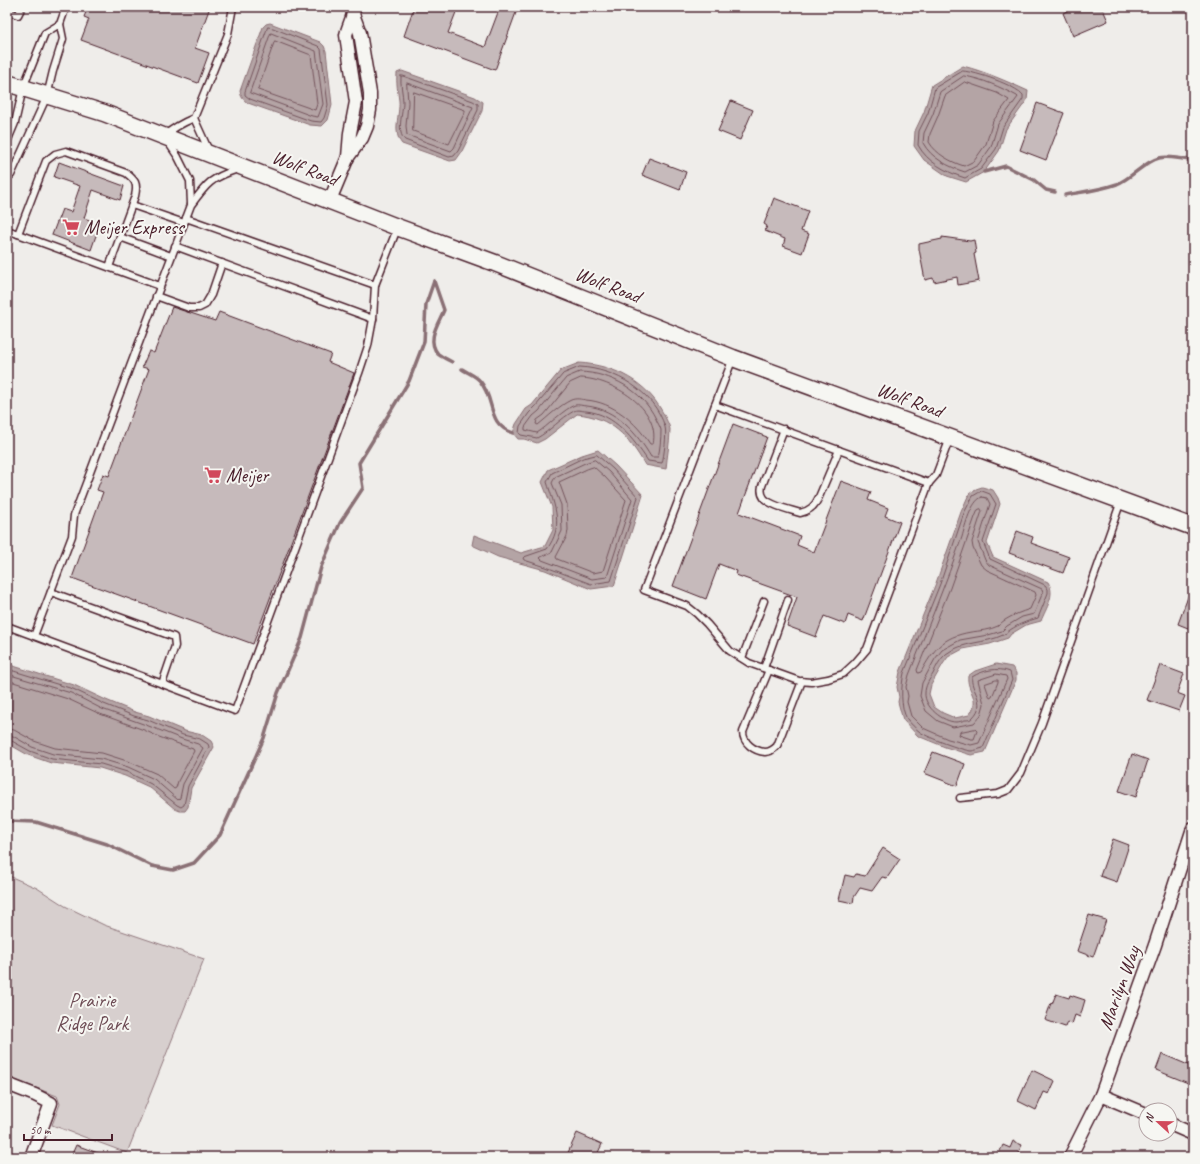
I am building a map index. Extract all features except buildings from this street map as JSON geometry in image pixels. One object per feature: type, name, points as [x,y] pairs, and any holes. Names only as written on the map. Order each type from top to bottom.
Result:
[{"type":"main road","name":"Wolf Road","points":[[7,83],[104,113],[397,227],[495,263],[733,358],[1193,527]]},
{"type":"street","points":[[330,200],[348,157],[350,133],[356,102],[346,35],[353,10]]},
{"type":"street","name":"Marilyn Way","points":[[1070,1157],[1101,1095],[1155,945],[1193,829]]},
{"type":"street","points":[[7,1084],[51,1103],[31,1157]]},
{"type":"street","points":[[1101,1095],[1138,1111]]},
{"type":"street","points":[[1178,1127],[1193,1134]]},
{"type":"lane","points":[[7,11],[18,15],[22,7]]},
{"type":"lane","points":[[7,177],[11,175],[47,96],[63,39],[60,24],[66,7]]},
{"type":"lane","points":[[191,205],[190,181],[178,157],[164,136],[182,123],[194,118],[228,34],[233,7]]},
{"type":"lane","points":[[7,142],[15,123],[23,88],[45,33],[60,24]]},
{"type":"lane","points":[[194,118],[210,154]]},
{"type":"lane","points":[[18,234],[46,161],[55,154],[66,150],[126,173],[133,179],[137,186],[132,205],[109,267]]},
{"type":"lane","points":[[34,636],[72,536],[74,515],[191,205],[205,185],[209,182],[220,175],[243,167]]},
{"type":"lane","points":[[132,205],[185,220],[375,285]]},
{"type":"lane","points":[[7,626],[235,711],[359,373],[368,346],[374,319],[375,285],[397,227]]},
{"type":"lane","points":[[7,230],[160,286]]},
{"type":"lane","points":[[120,237],[171,256]]},
{"type":"lane","points":[[175,246],[374,319]]},
{"type":"lane","points":[[156,296],[189,308],[199,308],[205,305],[211,295],[222,263]]},
{"type":"lane","points":[[733,358],[644,590],[687,606],[698,614],[730,651],[749,663],[802,681],[811,682],[828,679],[842,674],[855,663],[867,649],[930,483],[936,474],[950,437]]},
{"type":"lane","points":[[715,405],[930,483]]},
{"type":"lane","points":[[784,429],[762,486],[761,493],[764,499],[769,502],[800,514],[811,509],[819,497],[839,450]]},
{"type":"lane","points":[[960,798],[998,794],[1008,790],[1021,773],[1044,716],[1121,500]]},
{"type":"lane","points":[[51,592],[174,638],[175,646],[162,684]]},
{"type":"lane","points":[[788,600],[766,669],[743,732],[743,738],[749,746],[765,752],[772,750],[777,746],[802,681]]},
{"type":"lane","points":[[742,658],[764,601]]},
{"type":"green space","name":"Prairie Ridge Park","points":[[7,875],[37,888],[65,906],[104,925],[204,959],[127,1153],[52,1125],[60,1104],[57,1096],[7,1077]]},
{"type":"water","points":[[270,23],[320,42],[324,46],[326,51],[332,105],[328,120],[322,126],[310,125],[248,103],[242,97],[240,91],[263,27]]},
{"type":"water","points":[[963,66],[1004,80],[1028,91],[1027,100],[1006,129],[999,151],[984,172],[966,182],[947,176],[924,160],[914,146],[915,131],[924,112],[932,85]]},
{"type":"water","points":[[402,71],[475,97],[483,102],[482,111],[456,160],[450,161],[402,144],[397,134],[399,101],[397,73]]},
{"type":"water","points":[[579,363],[605,367],[629,377],[649,393],[667,420],[670,429],[666,469],[645,465],[639,455],[618,430],[600,419],[589,416],[577,414],[545,439],[537,443],[524,439],[518,439],[513,433],[516,424],[526,409],[532,405],[561,370]]},
{"type":"water","points":[[598,450],[616,466],[643,495],[614,586],[591,589],[545,570],[498,557],[472,545],[474,535],[521,553],[545,546],[553,530],[552,507],[542,482],[548,470],[582,455]]},
{"type":"water","points":[[982,487],[993,490],[1000,504],[987,543],[993,557],[1048,582],[1051,597],[1041,621],[1026,625],[1011,634],[1008,638],[990,644],[963,649],[948,657],[931,685],[929,694],[934,707],[955,718],[969,715],[973,709],[974,700],[969,686],[968,676],[975,671],[996,664],[1012,667],[1016,673],[1016,680],[985,752],[971,755],[945,747],[918,736],[903,720],[898,702],[899,697],[897,687],[900,672],[936,583],[961,512],[969,494]]},
{"type":"water","points":[[7,664],[74,685],[135,712],[149,716],[185,731],[202,735],[211,741],[214,747],[191,788],[188,807],[185,811],[175,809],[149,787],[125,776],[100,768],[51,763],[28,755],[7,743]]},
{"type":"waterway","points":[[1065,195],[1117,184],[1128,178],[1148,163],[1159,158],[1163,157],[1193,161]]},
{"type":"waterway","points":[[984,172],[1006,166],[1034,180],[1046,190],[1055,192]]},
{"type":"waterway","points":[[434,281],[444,310],[436,326],[433,343],[438,354],[452,362]]},
{"type":"waterway","points":[[7,821],[36,822],[107,844],[152,866],[173,870],[194,863],[220,835],[264,738],[278,693],[302,638],[321,567],[340,523],[363,488],[359,463],[409,381],[424,342],[426,304],[434,281]]},
{"type":"waterway","points":[[462,369],[480,381],[485,388],[495,418],[504,429],[513,433]]},
{"type":"place","name":"Meijer Express","points":[[71,227]]},
{"type":"place","name":"Meijer","points":[[213,475]]}]
